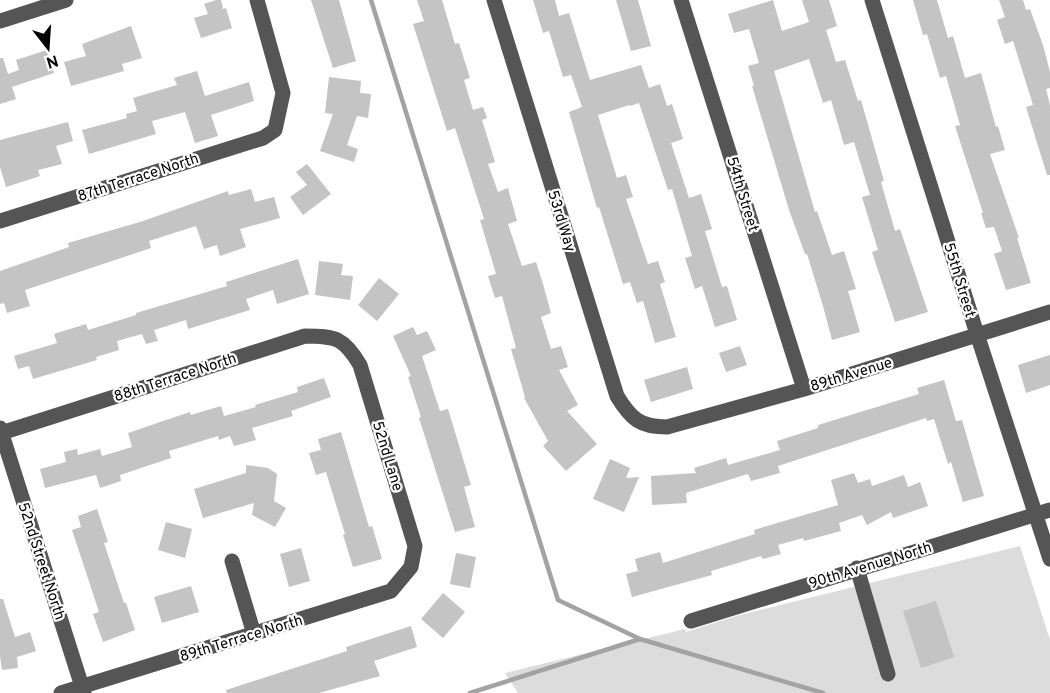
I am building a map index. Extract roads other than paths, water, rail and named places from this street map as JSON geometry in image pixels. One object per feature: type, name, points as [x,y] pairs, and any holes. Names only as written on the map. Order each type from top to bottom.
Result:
[{"type":"street","points":[[0,21],[66,0]]},
{"type":"street","name":"87th Terrace North","points":[[0,221],[263,138],[275,130],[283,93],[257,0]]},
{"type":"street","name":"53rd Way","points":[[494,0],[617,396],[629,415],[650,428]]},
{"type":"street","name":"54th Street","points":[[681,0],[804,388]]},
{"type":"street","name":"55th Street","points":[[872,0],[976,334],[1043,512],[1050,559]]},
{"type":"street","name":"89th Avenue","points":[[650,428],[667,428],[1050,312]]},
{"type":"street","name":"88th Terrace North","points":[[1,430],[304,336],[328,336],[349,346]]},
{"type":"street","name":"52nd Lane","points":[[349,346],[360,365],[415,546],[411,567]]},
{"type":"street","name":"52nd Street North","points":[[1,430],[83,690]]},
{"type":"street","name":"90th Avenue North","points":[[691,621],[1043,512]]},
{"type":"street","points":[[232,561],[254,634]]},
{"type":"street","name":"89th Terrace North","points":[[61,693],[83,690],[391,591],[411,567]]},
{"type":"street","points":[[857,568],[888,674]]},
{"type":"waterway","points":[[371,0],[558,600],[640,639],[823,693]]},
{"type":"waterway","points":[[470,693],[640,639]]}]
